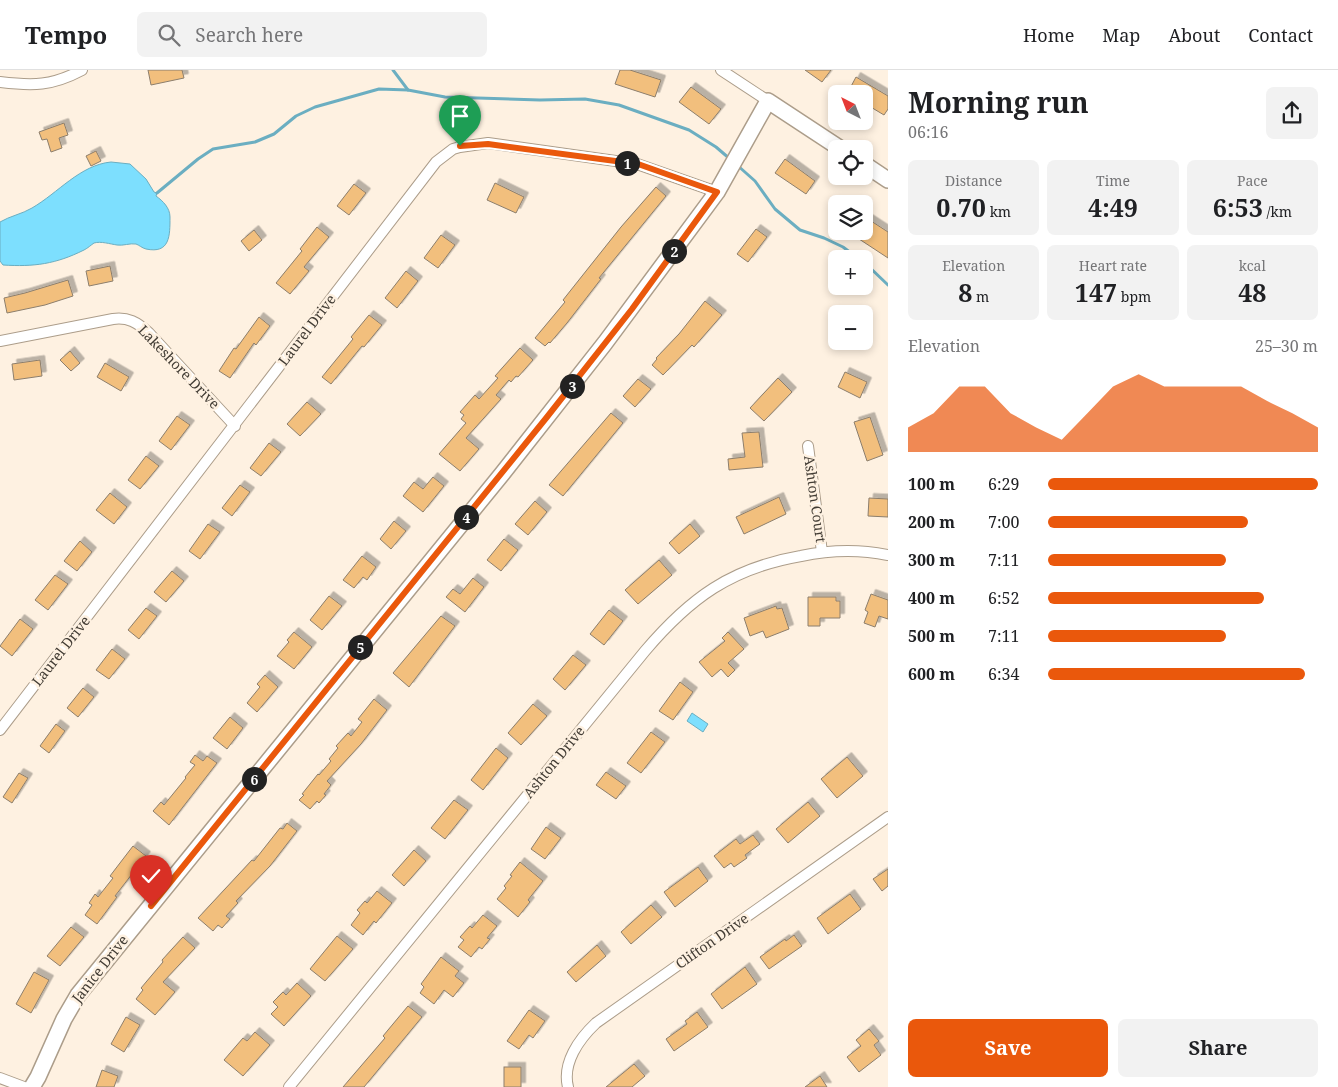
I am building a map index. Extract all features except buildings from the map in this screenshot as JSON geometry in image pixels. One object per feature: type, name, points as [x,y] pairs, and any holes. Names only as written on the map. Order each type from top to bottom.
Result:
[{"type":"street","points":[[0,82],[34,85],[50,84],[82,70]]},
{"type":"street","points":[[721,70],[828,140]]},
{"type":"street","name":"Janice Drive","points":[[32,1087],[70,1008],[90,979],[511,462],[627,315],[717,192],[768,101]]},
{"type":"street","name":"Laurel Drive","points":[[0,730],[436,162],[452,149],[471,144],[488,144],[638,164],[717,192]]},
{"type":"street","points":[[873,170],[888,180]]},
{"type":"street","name":"Lakeshore Drive","points":[[0,341],[113,319],[127,319],[141,326],[149,333],[235,426]]},
{"type":"street","name":"Ashton Court","points":[[808,446],[822,552]]},
{"type":"street","name":"Ashton Drive","points":[[289,1087],[667,626],[694,602],[728,578],[775,560],[822,552],[856,550],[888,555]]},
{"type":"street","name":"Clifton Drive","points":[[568,1087],[566,1076],[568,1065],[580,1042],[596,1023],[888,816]]},
{"type":"street","points":[[0,1078],[24,1087]]},
{"type":"water","points":[[111,162],[130,164],[146,179],[154,192],[157,193],[156,196],[164,202],[170,214],[170,231],[164,246],[154,250],[145,249],[136,244],[119,245],[97,242],[64,259],[35,265],[3,265],[0,261],[0,222],[42,202],[89,168]]},
{"type":"water","points":[[692,713],[708,724],[703,732],[687,721]]},
{"type":"waterway","points":[[393,70],[408,90]]},
{"type":"waterway","points":[[157,193],[213,149],[255,142],[274,134],[296,116],[315,107],[379,89],[408,90],[445,97],[540,100],[585,99],[619,105],[689,130],[716,147],[730,159]]},
{"type":"waterway","points":[[737,165],[755,181],[775,209],[800,230],[824,238],[847,250]]},
{"type":"waterway","points":[[873,271],[888,285]]},
{"type":"route","points":[[151,906],[502,474],[632,309],[717,192],[638,164],[488,144],[460,146]]}]
